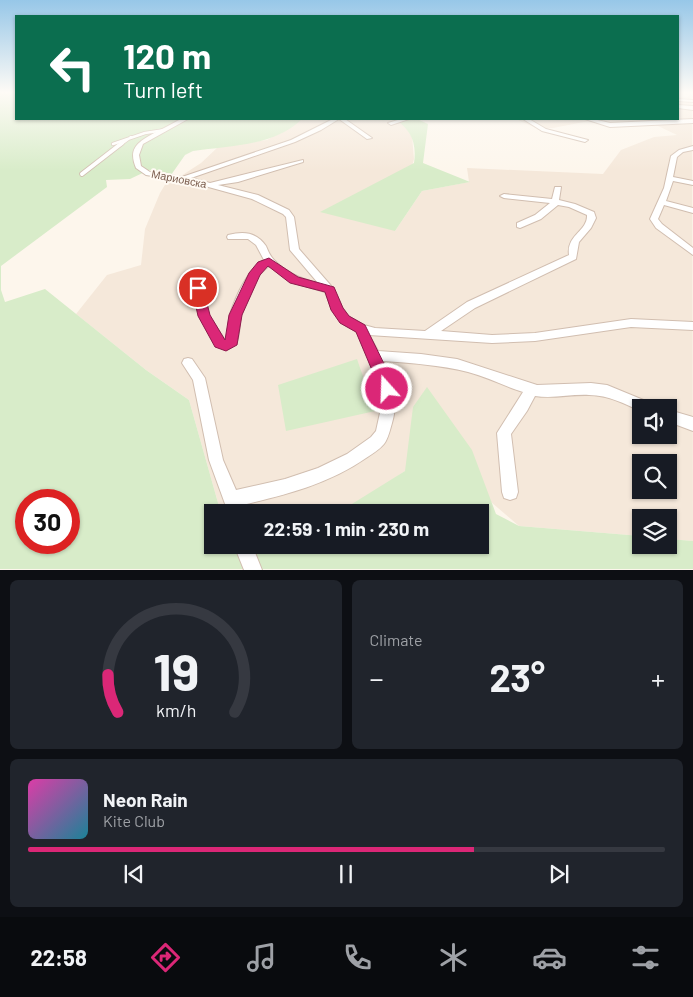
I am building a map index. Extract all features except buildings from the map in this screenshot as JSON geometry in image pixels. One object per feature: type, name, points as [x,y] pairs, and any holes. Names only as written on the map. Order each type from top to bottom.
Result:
[{"type":"street","name":"Мариовска","points":[[183,120],[144,141],[137,148],[138,168],[148,174],[207,184],[255,197],[286,212],[290,217],[295,250],[330,290]]},
{"type":"street","points":[[181,179],[292,141],[320,129],[334,120]]},
{"type":"street","points":[[343,120],[369,138]]},
{"type":"street","points":[[391,123],[402,120]]},
{"type":"street","points":[[528,120],[544,130],[585,140]]},
{"type":"street","points":[[591,120],[612,126],[693,121]]},
{"type":"street","points":[[693,148],[680,151],[674,156],[671,179],[663,202],[655,213],[654,219],[659,226],[693,252]]},
{"type":"street","points":[[207,184],[235,180],[301,161]]},
{"type":"street","points":[[671,179],[693,183]]},
{"type":"street","points":[[520,225],[538,217],[555,203],[558,189]]},
{"type":"street","points":[[428,335],[471,305],[573,257],[571,249],[574,242],[590,224],[591,214],[584,210],[555,203],[504,196]]},
{"type":"street","points":[[663,202],[693,212]]},
{"type":"street","points":[[231,237],[239,234],[250,236],[260,245],[269,261],[280,271],[294,280],[330,290],[337,310],[344,320],[361,329],[375,332],[492,339],[535,337],[631,323],[693,326]]},
{"type":"street","points":[[198,288],[204,316],[220,343],[228,345],[232,342],[236,315],[255,273],[262,265],[269,261]]},
{"type":"street","points":[[239,504],[325,472],[358,455],[379,439],[387,417],[390,400],[384,378],[361,329]]},
{"type":"street","points":[[374,356],[468,367],[530,389],[541,391],[590,389],[611,391],[632,399]]},
{"type":"street","points":[[188,363],[199,378],[216,460],[233,504]]},
{"type":"street","points":[[510,492],[504,433],[527,401],[530,389]]},
{"type":"street","points":[[677,419],[693,424]]},
{"type":"street","points":[[247,554],[253,570]]},
{"type":"lane","points":[[113,144],[131,137],[166,130]]},
{"type":"lane","points":[[82,174],[131,137]]},
{"type":"shaded area","points":[[692,119],[693,541],[677,540],[677,509],[632,509],[632,535],[519,526],[428,448],[405,471],[358,504],[218,504],[189,400],[146,370],[76,314],[107,275],[141,265],[145,229],[160,193],[171,175],[181,176],[201,163],[218,147],[267,140],[300,120],[396,120],[404,125],[412,136],[414,159],[395,231],[422,191],[469,182],[467,168],[603,174],[621,150],[654,137],[677,135],[656,125],[605,126],[589,121],[553,128],[536,128],[518,120]]},
{"type":"green space","points":[[0,119],[301,120],[279,135],[265,140],[236,146],[193,151],[185,155],[171,175],[149,170],[130,179],[106,180],[107,187],[1,266],[1,290],[5,302],[45,289],[146,370],[189,400],[218,504],[204,504],[204,554],[489,554],[489,504],[352,504],[405,471],[413,407],[427,387],[472,450],[496,514],[519,526],[632,535],[632,554],[677,554],[677,540],[693,541],[693,569],[0,569]]},
{"type":"green space","points":[[396,120],[419,120],[428,124],[423,163],[470,182],[422,191],[395,231],[320,212],[414,163],[415,149],[412,137]]},
{"type":"green space","points":[[357,359],[375,411],[286,431],[278,385]]},
{"type":"route","points":[[198,288],[204,316],[220,343],[224,345],[231,344],[232,342],[236,315],[255,273],[258,268],[269,261],[286,276],[294,280],[330,290],[337,310],[344,320],[352,326],[361,329],[384,378],[387,389]]}]
